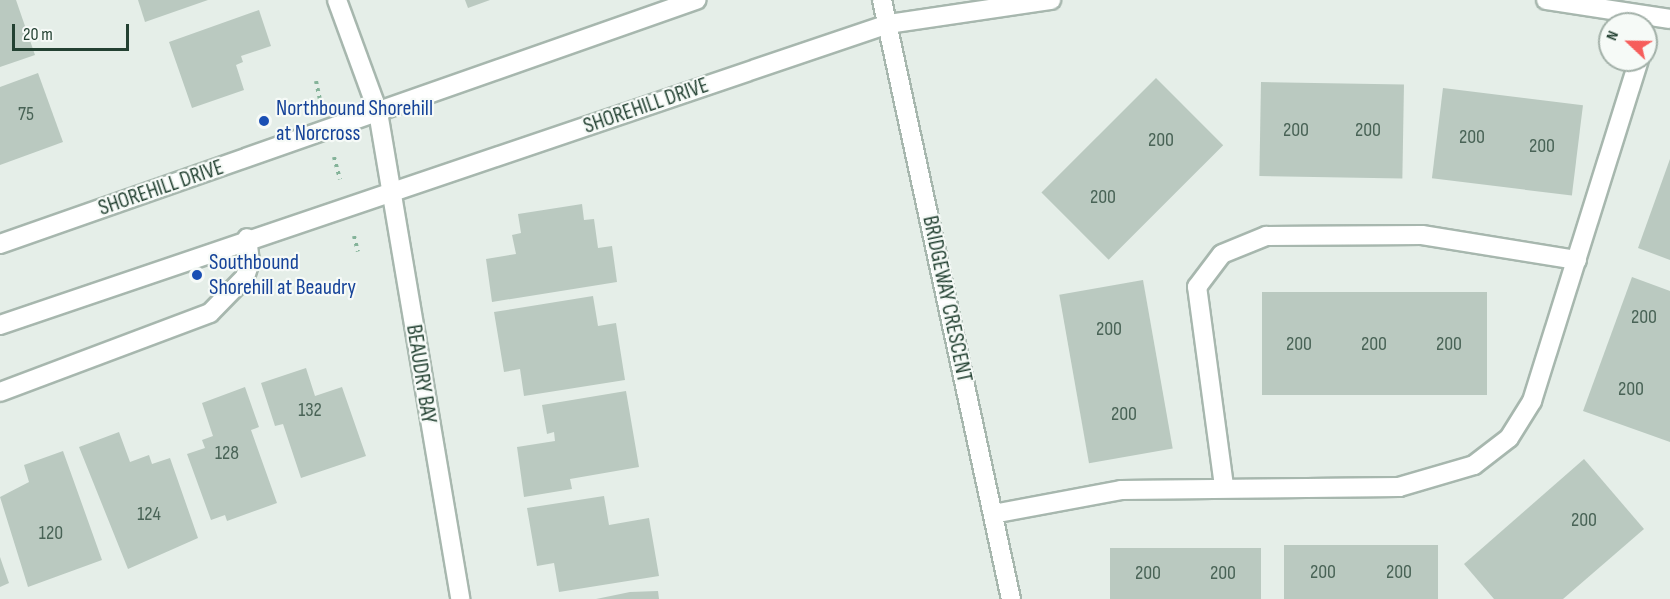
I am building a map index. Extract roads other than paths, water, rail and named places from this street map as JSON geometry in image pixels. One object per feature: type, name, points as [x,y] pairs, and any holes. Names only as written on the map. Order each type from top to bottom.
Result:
[{"type":"street","name":"BEAUDRY BAY","points":[[338,0],[378,112],[460,599]]},
{"type":"street","name":"SHOREHILL DRIVE","points":[[0,244],[696,0]]},
{"type":"street","name":"BRIDGEWAY CRESCENT","points":[[882,0],[1011,599]]},
{"type":"street","name":"SHOREHILL DRIVE","points":[[0,325],[247,238],[391,192],[888,24],[1051,0]]},
{"type":"street","points":[[1546,0],[1602,12]]},
{"type":"street","points":[[993,514],[1121,490],[1224,486],[1399,487],[1474,465],[1509,438],[1532,401],[1635,72]]},
{"type":"street","points":[[1224,486],[1197,287],[1222,254],[1266,236],[1422,235],[1577,260]]},
{"type":"street","points":[[0,392],[210,313],[245,277],[250,261],[247,238]]},
{"type":"place","name":"Northbound Shorehill at Norcross","points":[[264,121]]},
{"type":"place","name":"Southbound Shorehill at Beaudry","points":[[197,275]]}]
